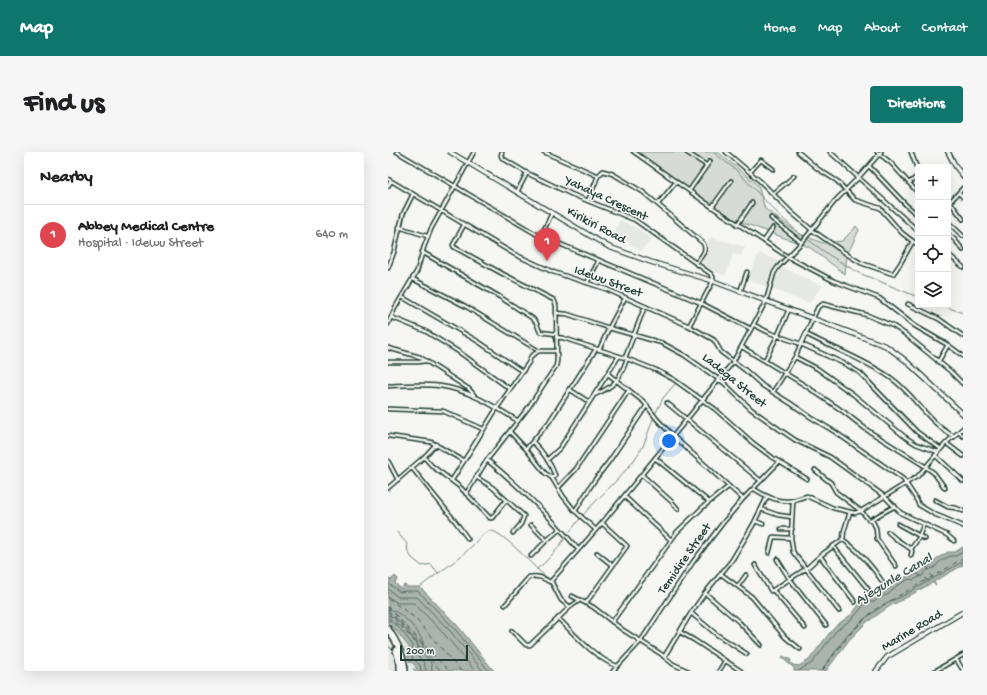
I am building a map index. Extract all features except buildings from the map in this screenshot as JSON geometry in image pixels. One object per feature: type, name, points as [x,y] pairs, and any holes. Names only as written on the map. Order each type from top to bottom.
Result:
[{"type":"highway","points":[[388,629],[396,642],[402,657],[405,671]]},
{"type":"highway","points":[[388,635],[398,655],[400,671]]},
{"type":"main road","name":"Kirikiri Road","points":[[450,152],[552,213],[618,250],[713,281],[886,346],[905,360],[963,414]]},
{"type":"main road","points":[[949,153],[956,167],[963,176]]},
{"type":"main road","name":"Marine Road","points":[[876,671],[887,657],[963,612]]},
{"type":"street","points":[[397,152],[514,222],[541,236],[701,303],[752,329]]},
{"type":"street","points":[[388,324],[391,316],[413,279],[420,263],[427,236],[474,152]]},
{"type":"street","name":"Yahaya Crescent","points":[[502,152],[501,157],[528,172],[588,201],[635,220],[711,274],[713,281]]},
{"type":"street","points":[[544,152],[598,176]]},
{"type":"street","points":[[634,152],[737,225],[788,257],[834,281],[879,298],[915,326],[948,345],[963,356]]},
{"type":"street","points":[[686,152],[706,165]]},
{"type":"street","points":[[726,152],[750,172],[811,231],[861,263],[892,274],[914,242],[902,233],[880,208],[855,200],[837,181],[818,169],[798,152]]},
{"type":"street","points":[[830,152],[915,227]]},
{"type":"street","points":[[911,152],[915,164]]},
{"type":"street","points":[[551,580],[602,523],[733,362],[766,301],[774,273],[835,201],[869,166],[879,153],[891,163],[915,190]]},
{"type":"street","points":[[750,172],[761,160],[773,169]]},
{"type":"street","points":[[689,191],[710,161]]},
{"type":"street","points":[[869,166],[915,213]]},
{"type":"street","points":[[588,201],[598,176],[603,171],[613,174],[638,188],[703,242],[706,250],[696,263]]},
{"type":"street","points":[[517,192],[528,172]]},
{"type":"street","points":[[773,194],[794,176]]},
{"type":"street","points":[[909,183],[915,178]]},
{"type":"street","name":"Idewu Street","points":[[388,179],[514,254],[542,268],[625,298],[689,326],[714,340],[718,350],[773,392],[895,473],[906,483],[916,497],[919,506],[963,526]]},
{"type":"street","points":[[388,186],[391,181]]},
{"type":"street","points":[[712,207],[731,181]]},
{"type":"street","points":[[658,204],[676,182]]},
{"type":"street","points":[[951,201],[963,188]]},
{"type":"street","points":[[959,193],[963,197]]},
{"type":"street","points":[[388,268],[394,252],[403,214],[413,194]]},
{"type":"street","points":[[737,225],[752,202]]},
{"type":"street","points":[[951,205],[963,219]]},
{"type":"street","points":[[541,236],[552,213]]},
{"type":"street","points":[[771,218],[802,241]]},
{"type":"street","points":[[464,225],[453,245],[454,247],[554,300],[556,305],[557,361],[556,366],[510,432],[487,460],[466,494]]},
{"type":"street","points":[[951,225],[963,236]]},
{"type":"street","points":[[399,228],[427,236]]},
{"type":"street","points":[[764,241],[773,228]]},
{"type":"street","points":[[950,236],[963,250]]},
{"type":"street","points":[[422,252],[500,297],[535,320],[540,332],[556,335],[620,356],[656,370],[673,379],[703,399],[753,443],[779,462],[807,479]]},
{"type":"street","points":[[951,257],[963,267]]},
{"type":"street","points":[[587,283],[599,260]]},
{"type":"street","points":[[740,292],[747,272]]},
{"type":"street","points":[[413,279],[465,306],[539,351],[556,351]]},
{"type":"street","points":[[689,326],[713,281]]},
{"type":"street","points":[[402,297],[479,342],[523,372]]},
{"type":"street","points":[[600,350],[609,328],[625,298]]},
{"type":"street","points":[[773,392],[795,357],[818,307],[823,304],[867,315],[893,326],[950,371],[963,384]]},
{"type":"street","points":[[908,304],[939,319],[963,336]]},
{"type":"street","points":[[594,395],[606,390],[618,381],[644,306]]},
{"type":"street","points":[[765,360],[778,336],[789,309]]},
{"type":"street","name":"Ladega Street","points":[[556,313],[567,314],[662,343],[684,354],[718,379],[752,409],[795,440],[830,457],[884,496],[901,513],[954,541]]},
{"type":"street","points":[[391,316],[425,331],[459,352],[510,389]]},
{"type":"street","points":[[754,325],[778,336],[801,344],[845,364],[860,373],[917,432],[941,449]]},
{"type":"street","points":[[806,334],[824,344],[855,356],[891,378],[904,388],[938,426],[954,437]]},
{"type":"street","points":[[938,362],[948,345]]},
{"type":"street","points":[[452,480],[483,429],[523,372],[529,362],[532,347]]},
{"type":"street","points":[[742,347],[806,386],[867,430],[927,467],[940,480],[945,488]]},
{"type":"street","points":[[388,348],[417,356],[426,361],[469,389],[476,397]]},
{"type":"street","points":[[526,449],[549,422],[596,349]]},
{"type":"street","points":[[531,356],[539,351]]},
{"type":"street","points":[[547,460],[560,448],[620,356]]},
{"type":"street","points":[[795,357],[818,369],[854,395],[905,437],[937,454],[963,481]]},
{"type":"street","points":[[388,362],[426,361]]},
{"type":"street","points":[[608,374],[647,405],[652,414],[673,436],[742,499]]},
{"type":"street","points":[[388,386],[420,384],[440,386],[476,397],[518,421]]},
{"type":"street","points":[[569,389],[589,402]]},
{"type":"street","points":[[558,488],[576,469],[629,390]]},
{"type":"street","points":[[667,403],[761,481]]},
{"type":"street","points":[[575,511],[647,405]]},
{"type":"street","points":[[388,409],[443,410],[483,429]]},
{"type":"street","points":[[754,489],[766,497],[777,500],[793,501],[807,496],[833,508],[855,513],[861,511],[918,476],[946,443],[963,428]]},
{"type":"street","points":[[510,432],[545,473],[552,478],[575,511],[596,530]]},
{"type":"street","points":[[959,432],[963,436]]},
{"type":"street","points":[[388,436],[425,440],[436,444],[464,461]]},
{"type":"street","points":[[533,442],[547,460],[555,475],[552,478]]},
{"type":"street","points":[[946,443],[963,456]]},
{"type":"street","points":[[388,488],[424,457],[436,444]]},
{"type":"street","points":[[424,457],[432,466],[452,480],[491,518],[506,500]]},
{"type":"street","points":[[655,458],[708,502]]},
{"type":"street","points":[[487,460],[512,480],[538,505],[578,549]]},
{"type":"street","points":[[388,461],[398,480]]},
{"type":"street","name":"Temidire Street","points":[[613,671],[640,642],[693,562],[742,499],[754,489],[779,462]]},
{"type":"street","points":[[412,468],[468,539]]},
{"type":"street","points":[[815,470],[831,483],[836,492],[873,522],[876,528],[876,536],[896,566]]},
{"type":"street","points":[[642,475],[678,509]]},
{"type":"street","points":[[476,477],[492,487],[524,518],[513,533]]},
{"type":"street","points":[[612,622],[671,540],[708,502],[728,487]]},
{"type":"street","points":[[624,496],[671,540]]},
{"type":"street","points":[[664,657],[691,613],[732,560],[762,509],[766,497]]},
{"type":"street","points":[[935,500],[948,507],[963,511]]},
{"type":"street","points":[[793,501],[791,538],[793,552],[807,568],[839,611]]},
{"type":"street","points":[[869,520],[895,506]]},
{"type":"street","points":[[762,509],[778,515],[792,516]]},
{"type":"street","points":[[773,590],[789,578],[807,568],[842,539],[850,512]]},
{"type":"street","points":[[755,521],[762,524]]},
{"type":"street","points":[[586,603],[612,565],[626,548],[626,544],[602,523]]},
{"type":"street","points":[[898,524],[925,539]]},
{"type":"street","points":[[911,555],[911,549],[924,524]]},
{"type":"street","points":[[531,525],[546,541]]},
{"type":"street","points":[[531,556],[560,529]]},
{"type":"street","points":[[781,529],[792,529]]},
{"type":"street","points":[[888,532],[896,540],[911,549]]},
{"type":"street","points":[[769,553],[773,537],[791,538]]},
{"type":"street","points":[[842,539],[862,556],[884,584]]},
{"type":"street","points":[[833,546],[868,589]]},
{"type":"street","points":[[597,553],[612,565]]},
{"type":"street","points":[[820,556],[855,602]]},
{"type":"street","points":[[777,559],[789,578],[826,625]]},
{"type":"street","points":[[755,565],[771,591],[773,590],[805,628]]},
{"type":"street","points":[[721,574],[738,586],[760,606],[785,637],[800,649]]},
{"type":"street","points":[[738,586],[746,575]]},
{"type":"street","points":[[505,605],[529,577],[540,576],[551,580],[561,600],[570,607]]},
{"type":"street","points":[[705,594],[739,622],[761,644]]},
{"type":"street","points":[[572,596],[593,607],[640,642],[673,664],[688,671]]},
{"type":"street","points":[[512,631],[526,645],[530,645],[570,607],[580,600]]},
{"type":"street","points":[[691,613],[716,634],[747,654]]},
{"type":"street","points":[[558,618],[599,656],[617,666]]},
{"type":"street","points":[[680,632],[741,671]]},
{"type":"street","points":[[935,671],[963,655]]},
{"type":"street","points":[[956,659],[963,670]]},
{"type":"street","points":[[719,671],[725,661]]},
{"type":"shaded area","points":[[630,152],[718,152],[758,185],[765,209],[800,234],[823,243],[842,241],[856,226],[859,230],[847,255],[845,274],[809,247],[730,218]]},
{"type":"shaded area","points":[[620,220],[640,230],[652,239],[641,251],[614,233]]},
{"type":"shaded area","points":[[711,237],[745,247],[741,256],[733,254],[725,276],[699,264],[707,249],[707,243]]},
{"type":"shaded area","points":[[759,253],[781,262],[772,276],[768,287],[747,280]]},
{"type":"shaded area","points":[[782,267],[822,286],[809,303],[772,289],[775,277]]},
{"type":"shaded area","points":[[388,623],[409,647],[413,663],[420,671],[388,671]]},
{"type":"water","points":[[963,547],[963,565],[890,606],[867,622],[849,640],[826,671],[794,671],[794,668],[782,658],[783,656],[791,660],[790,662],[793,665],[799,666],[809,660],[834,627],[852,614],[865,597],[872,599],[887,591],[893,583],[910,575],[912,576],[921,572],[925,567],[931,565],[936,559],[948,552],[955,552]]},
{"type":"water","points":[[395,576],[398,579],[395,583],[401,589],[404,585],[408,587],[420,587],[457,625],[494,671],[417,671],[415,665],[410,662],[408,658],[409,647],[388,623],[388,578],[391,580]]},
{"type":"waterway","points":[[713,152],[736,170],[780,216],[799,233],[829,255],[859,273],[915,296]]},
{"type":"waterway","points":[[949,308],[963,313]]},
{"type":"waterway","points":[[655,414],[663,398],[675,384]]},
{"type":"waterway","points":[[537,569],[556,551],[577,522],[615,482],[637,456],[643,446],[654,417]]},
{"type":"waterway","points":[[420,587],[461,556],[483,535],[490,531],[507,540],[558,588]]},
{"type":"waterway","points":[[397,532],[407,544],[408,552],[412,558],[422,566],[431,564],[438,573]]},
{"type":"ferry route","points":[[822,671],[849,635],[874,610],[963,558]]},
{"type":"ferry route","points":[[927,566],[935,583]]},
{"type":"ferry route","points":[[917,574],[936,585]]},
{"type":"ferry route","points":[[388,598],[415,618],[461,671]]},
{"type":"ferry route","points":[[388,607],[449,671]]},
{"type":"ferry route","points":[[388,610],[427,649]]},
{"type":"ferry route","points":[[388,612],[441,671]]},
{"type":"ferry route","points":[[388,617],[403,629]]},
{"type":"ferry route","points":[[409,634],[416,640],[432,660]]},
{"type":"ferry route","points":[[388,646],[394,651]]},
{"type":"ferry route","points":[[406,663],[416,671]]},
{"type":"place","name":"Abbey Medical Centre","points":[[547,261]]},
{"type":"water label","name":"Ajegunle Canal","points":[[894,580]]}]
